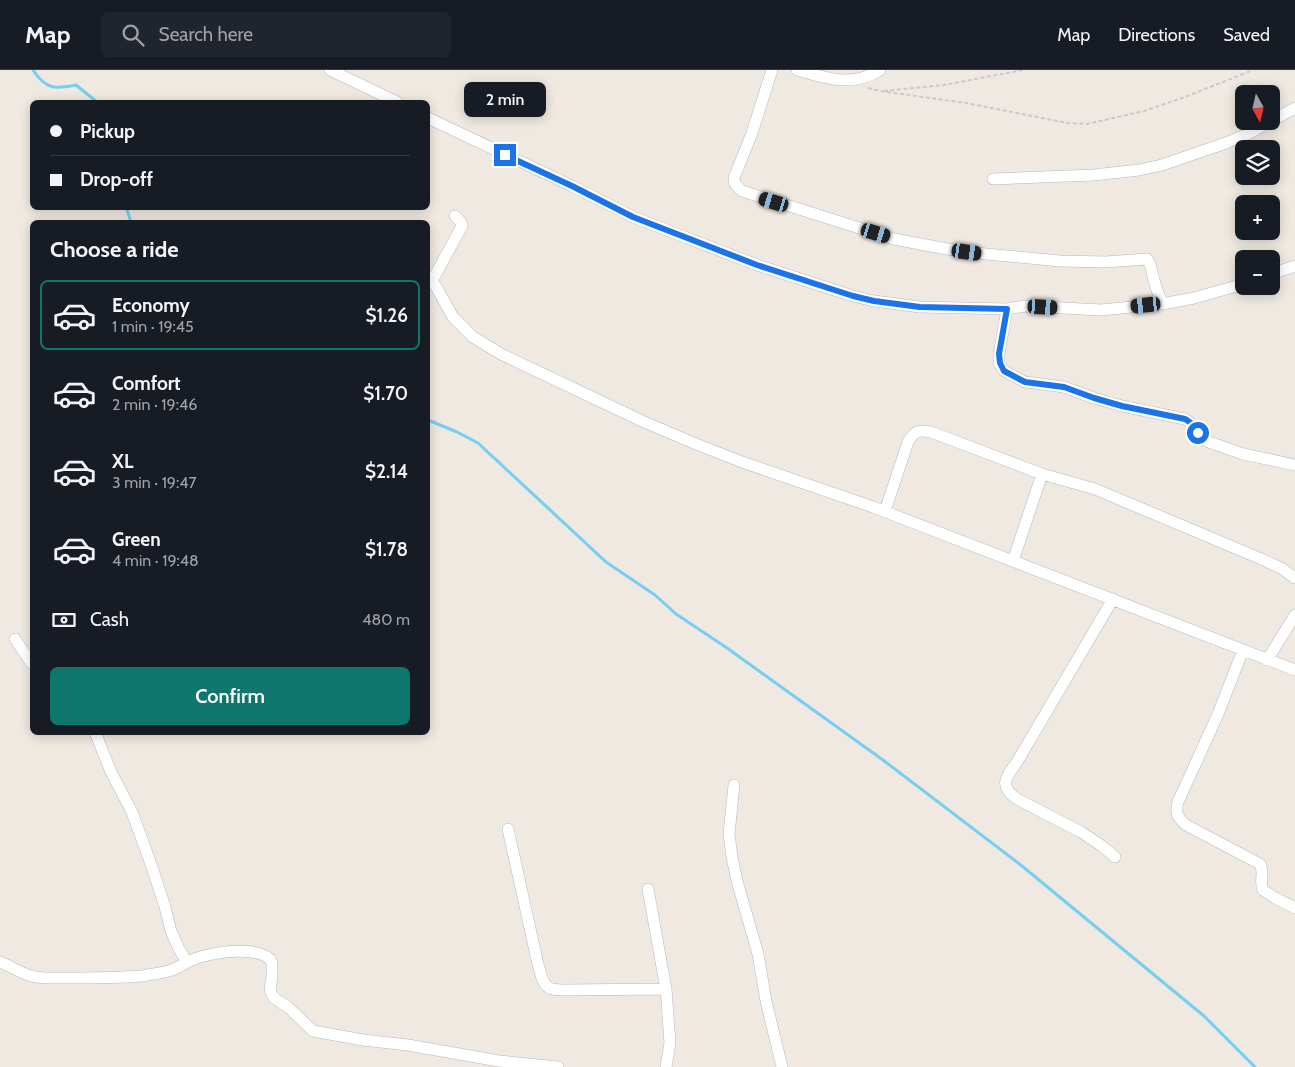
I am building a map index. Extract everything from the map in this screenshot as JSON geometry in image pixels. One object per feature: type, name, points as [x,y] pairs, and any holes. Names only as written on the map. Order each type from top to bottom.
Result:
[{"type":"street","points":[[330,70],[393,100]]},
{"type":"street","points":[[772,70],[752,133],[734,178],[735,184],[742,191],[894,239],[947,249],[1060,261],[1105,262],[1147,259],[1162,304]]},
{"type":"street","points":[[797,70],[848,81],[870,76],[880,70]]},
{"type":"street","points":[[993,179],[1094,175],[1139,170],[1162,165],[1248,134],[1295,108]]},
{"type":"street","points":[[430,119],[633,217],[757,265],[874,301],[920,307],[1007,309],[1025,306],[1101,310],[1162,304],[1194,298],[1235,287]]},
{"type":"street","points":[[455,216],[462,226],[430,279],[436,285],[453,317],[474,337],[501,354],[642,421],[696,444],[742,462],[886,511],[1295,670]]},
{"type":"street","points":[[1280,271],[1295,266]]},
{"type":"street","points":[[1007,309],[999,354],[1000,363],[1004,371],[1013,376],[1025,382],[1064,387],[1113,404],[1185,419],[1191,423],[1206,441],[1243,454],[1295,464]]},
{"type":"street","points":[[886,511],[908,442],[915,432],[921,430],[932,432],[1042,474],[1095,489],[1282,568],[1295,578]]},
{"type":"street","points":[[1013,561],[1042,474]]},
{"type":"street","points":[[1113,599],[1007,776],[1005,783],[1007,792],[1017,799],[1081,832],[1115,857]]},
{"type":"street","points":[[1267,660],[1295,615]]},
{"type":"street","points":[[15,640],[30,661]]},
{"type":"street","points":[[1244,650],[1176,810],[1180,820],[1186,825],[1260,864],[1263,871],[1261,882],[1263,890],[1295,908]]},
{"type":"street","points":[[96,735],[111,772],[132,812],[160,891],[171,931],[187,962]]},
{"type":"street","points":[[734,785],[729,834],[732,857],[758,954],[766,1001],[782,1067]]},
{"type":"street","points":[[508,829],[540,972],[546,986],[551,989],[565,990],[666,989]]},
{"type":"street","points":[[648,889],[666,989],[670,1043],[666,1067]]},
{"type":"street","points":[[0,962],[30,976],[85,978],[141,976],[173,969],[199,957],[223,953],[239,951],[260,954],[270,959],[272,963],[270,988],[274,998],[288,1007],[309,1028],[317,1032],[499,1061],[558,1067]]},
{"type":"path","points":[[880,91],[944,84],[1023,70]]},
{"type":"path","points":[[866,88],[1068,123],[1087,124],[1144,111],[1253,70]]},
{"type":"waterway","points":[[33,70],[47,85],[57,87],[76,85],[95,100]]},
{"type":"waterway","points":[[127,210],[130,220]]},
{"type":"waterway","points":[[430,421],[478,443],[606,562],[655,595],[676,614],[727,648],[883,760],[1022,866],[1204,1016],[1255,1067]]},
{"type":"route","points":[[505,155],[633,217],[757,265],[853,296],[874,301],[920,307],[1007,309],[999,354],[1000,363],[1004,371],[1025,382],[1064,387],[1122,406],[1185,419],[1191,423],[1198,433]]}]
